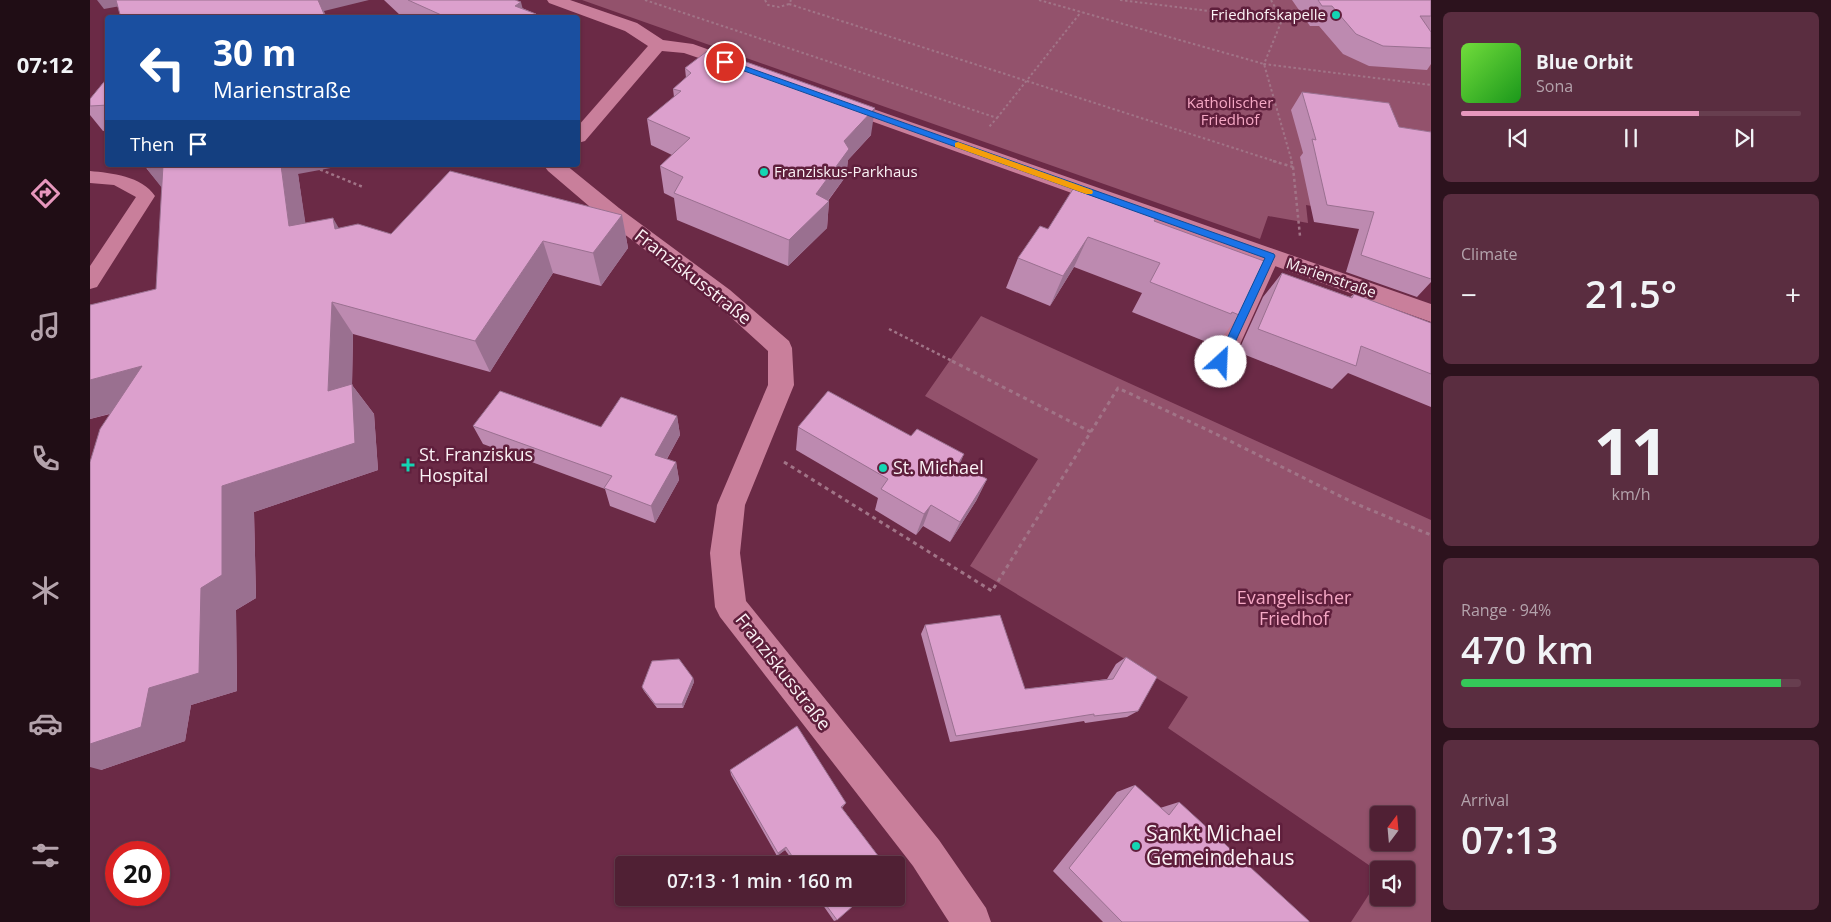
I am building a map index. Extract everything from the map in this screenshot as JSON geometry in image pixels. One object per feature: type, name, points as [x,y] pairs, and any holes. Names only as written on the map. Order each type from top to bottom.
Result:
[{"type":"street","points":[[555,0],[631,27],[658,45],[687,48],[753,72]]},
{"type":"street","points":[[580,135],[658,45]]},
{"type":"street","name":"Marienstraße","points":[[819,95],[1431,313]]},
{"type":"street","name":"Franziskusstraße","points":[[555,167],[612,213],[722,296],[780,348],[781,385],[732,505],[725,553],[731,607],[926,853],[972,922]]},
{"type":"lane","points":[[90,177],[128,182],[146,196],[90,282]]},
{"type":"lane","points":[[1221,362],[1270,256]]},
{"type":"path","points":[[645,0],[997,118]]},
{"type":"path","points":[[765,0],[768,5],[775,7],[789,4],[1294,167]]},
{"type":"path","points":[[789,4],[791,0]]},
{"type":"path","points":[[1039,0],[1264,64],[1431,85]]},
{"type":"path","points":[[1120,0],[1282,20]]},
{"type":"path","points":[[1271,0],[1282,20]]},
{"type":"path","points":[[986,131],[1081,12]]},
{"type":"path","points":[[1282,20],[1264,64],[1294,167],[1301,238],[1292,235]]},
{"type":"path","points":[[314,167],[363,187]]},
{"type":"path","points":[[889,328],[1091,432]]},
{"type":"path","points":[[756,445],[992,591],[1118,388],[1214,433],[1354,503],[1431,535]]},
{"type":"green space","name":"Katholischer Friedhof","points":[[582,0],[1431,0],[1431,173],[1416,224],[1306,205],[1308,223],[1268,216],[1260,239]]},
{"type":"green space","name":"Evangelischer Friedhof","points":[[981,316],[1431,520],[1431,922],[1351,922],[1370,893],[1370,906],[1415,906],[1415,861],[1370,861],[1370,866],[1168,728],[1188,697],[970,566],[1038,459],[925,396]]},
{"type":"building","points":[[116,0],[318,0],[324,14],[324,15],[120,15]]},
{"type":"building","points":[[408,0],[515,0],[521,2],[515,6],[536,14],[534,15],[441,15]]},
{"type":"building","points":[[1318,0],[1431,0],[1431,16],[1420,16],[1431,32],[1431,48],[1383,46],[1356,34],[1332,6],[1322,6]]},
{"type":"building","name":"Franziskus-Parkhaus","points":[[710,49],[875,108],[844,141],[849,149],[816,194],[829,201],[789,240],[674,193],[683,177],[660,166],[690,138],[647,119],[681,91],[673,89],[691,73],[685,68]]},
{"type":"building","points":[[105,81],[105,105],[90,106],[90,99]]},
{"type":"building","points":[[1302,92],[1389,103],[1399,127],[1431,132],[1431,279],[1361,255],[1374,212],[1327,205],[1312,139],[1316,140]]},
{"type":"building","name":"St. Franziskus Hospital","points":[[163,167],[281,167],[289,226],[333,218],[335,229],[358,224],[391,234],[450,171],[622,215],[593,253],[543,241],[475,341],[332,302],[328,391],[352,384],[355,443],[222,486],[222,575],[201,588],[199,673],[149,688],[141,727],[90,744],[90,462],[100,429],[142,366],[90,380],[90,305],[156,289]]},
{"type":"building","points":[[1073,189],[1156,218],[1154,221],[1264,261],[1239,315],[1232,312],[1231,314],[1150,282],[1160,263],[1088,237],[1063,276],[1018,258],[1040,226],[1048,229]]},
{"type":"building","points":[[1282,273],[1352,298],[1354,294],[1431,323],[1431,374],[1361,346],[1356,366],[1258,329]]},
{"type":"building","points":[[500,391],[601,427],[621,397],[677,416],[655,455],[676,462],[651,506],[604,488],[612,476],[473,426]]},
{"type":"building","points":[[828,391],[911,436],[917,429],[964,454],[958,464],[987,479],[960,522],[931,505],[924,514],[881,489],[888,479],[798,427]]},
{"type":"building","points":[[1000,615],[1025,689],[1113,679],[1126,657],[1157,677],[1138,711],[1094,716],[1094,714],[956,736],[925,625]]},
{"type":"building","points":[[679,659],[693,678],[682,704],[655,704],[642,687],[652,661]]},
{"type":"building","points":[[797,726],[846,803],[841,807],[878,856],[792,856],[786,847],[778,853],[730,770]]},
{"type":"building","name":"Sankt Michael Gemeindehaus","points":[[1135,785],[1169,815],[1179,802],[1309,922],[1122,922],[1069,868]]},
{"type":"building","points":[[827,906],[853,906],[837,920]]},
{"type":"slow traffic","points":[[958,145],[1089,192]]},
{"type":"place","name":"Friedhofskapelle","points":[[1336,15]]},
{"type":"place","name":"Franziskus-Parkhaus","points":[[764,172]]},
{"type":"place","name":"St. Franziskus Hospital","points":[[408,465]]},
{"type":"place","name":"St. Michael","points":[[883,468]]},
{"type":"place","name":"Sankt Michael Gemeindehaus","points":[[1136,846]]},
{"type":"route","points":[[725,62],[1270,256],[1221,362]]}]
